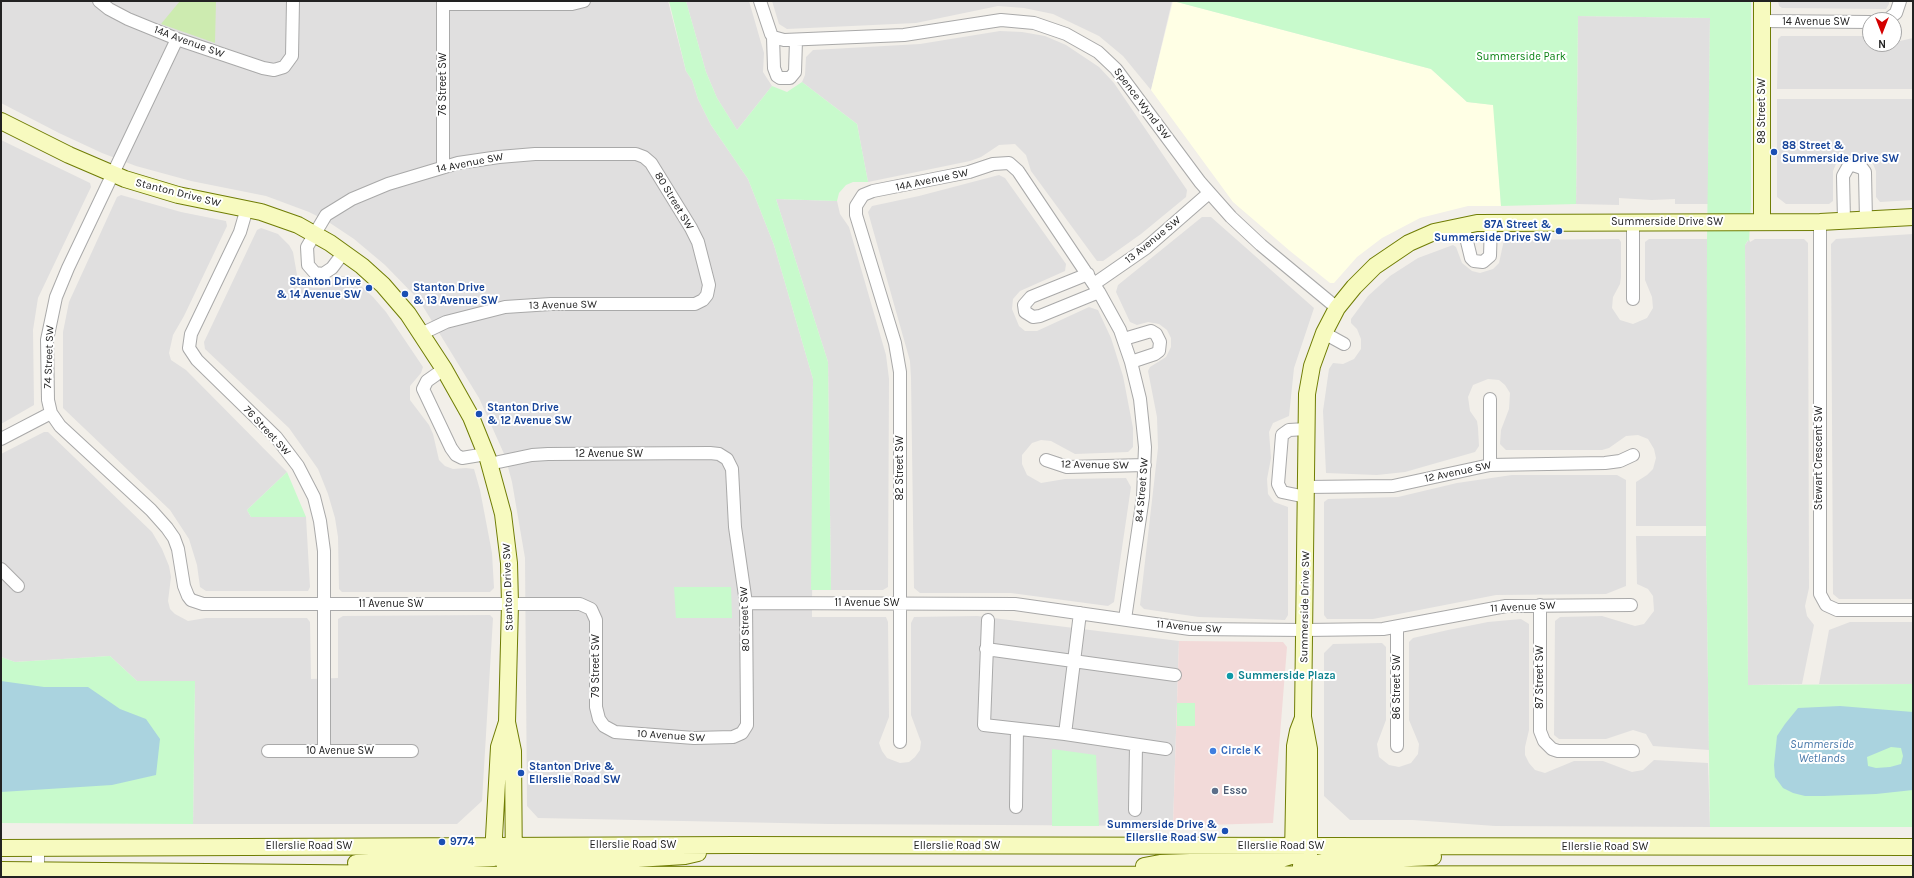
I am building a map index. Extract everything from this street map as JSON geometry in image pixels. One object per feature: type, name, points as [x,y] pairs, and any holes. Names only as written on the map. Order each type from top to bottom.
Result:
[{"type":"main road","name":"88 Street SW","points":[[1762,1],[1762,221]]},
{"type":"main road","name":"Stanton Drive SW","points":[[1,121],[48,146],[113,175],[156,189],[247,208],[278,218],[314,234],[344,252],[383,285],[404,309],[444,369],[471,417],[488,459],[501,508],[508,548],[510,604],[506,722],[499,746],[492,876]]},
{"type":"main road","name":"Summerside Drive SW","points":[[1309,871],[1309,749],[1303,716],[1306,429],[1309,380],[1324,333],[1337,308],[1354,287],[1375,266],[1401,248],[1434,232],[1463,225],[1490,222],[1820,222],[1913,217]]},
{"type":"main road","name":"Summerside Drive SW","points":[[1293,875],[1292,851],[1296,746],[1298,731],[1303,716]]},
{"type":"main road","name":"Stanton Drive SW","points":[[506,722],[513,751],[514,864]]},
{"type":"main road","name":"Ellerslie Road SW","points":[[1,870],[38,874],[285,872],[492,876],[514,864],[737,845],[1292,851]]},
{"type":"main road","name":"Ellerslie Road SW","points":[[1309,846],[1516,848],[1913,847]]},
{"type":"main road","points":[[1090,874],[1160,863],[1281,858],[1292,851],[1303,851],[1309,846]]},
{"type":"main road","name":"Ellerslie Road SW","points":[[1,848],[493,852],[514,864],[1090,874],[1293,875]]},
{"type":"main road","points":[[1309,871],[1466,855],[1516,848]]},
{"type":"main road","points":[[285,872],[315,866],[493,852]]},
{"type":"main road","points":[[1293,875],[1302,865],[1309,871],[1913,874]]},
{"type":"street","name":"14A Avenue SW","points":[[99,1],[109,9],[128,19],[177,39],[263,68],[274,70],[284,67],[289,62],[293,52],[293,1]]},
{"type":"street","points":[[443,3],[572,4],[584,1]]},
{"type":"street","points":[[760,1],[766,22],[773,37],[774,68],[777,76],[780,78],[790,78],[795,72],[796,40]]},
{"type":"street","points":[[1894,12],[1900,1]]},
{"type":"street","name":"76 Street SW","points":[[443,3],[443,167]]},
{"type":"street","name":"Spence Wynd SW","points":[[773,37],[784,40],[796,40],[916,34],[1001,20],[1034,23],[1050,27],[1080,41],[1108,60],[1126,81],[1209,193],[1252,237],[1337,308]]},
{"type":"street","name":"14 Avenue SW","points":[[1762,21],[1862,22]]},
{"type":"street","name":"74 Street SW","points":[[177,39],[68,268],[52,311],[47,340],[48,400],[51,413],[60,426],[151,510],[167,528],[174,538],[178,549],[185,592],[191,600]]},
{"type":"street","name":"14 Avenue SW","points":[[314,234],[326,215],[341,205],[388,184],[443,167],[473,160],[526,154],[631,154],[644,157]]},
{"type":"street","name":"80 Street SW","points":[[644,157],[651,163],[698,242],[708,279],[709,285],[707,295]]},
{"type":"street","name":"14A Avenue SW","points":[[858,201],[863,195],[874,191],[964,174],[993,164],[1009,164]]},
{"type":"street","name":"84 Street SW","points":[[1009,164],[1018,171],[1094,283],[1124,339],[1131,362],[1142,413],[1145,465],[1143,497],[1125,619]]},
{"type":"street","points":[[1844,221],[1843,176],[1848,167],[1853,165],[1862,168],[1865,172],[1866,220]]},
{"type":"street","name":"13 Avenue SW","points":[[1094,283],[1146,248],[1209,193]]},
{"type":"street","name":"82 Street SW","points":[[858,201],[856,210],[858,220],[895,343],[900,372],[900,742]]},
{"type":"street","name":"76 Street SW","points":[[247,208],[240,232],[191,334],[189,348],[196,360],[276,437],[298,466],[309,484],[317,509],[323,538],[324,751]]},
{"type":"street","points":[[1463,225],[1471,258],[1474,261],[1483,262],[1490,256],[1490,222]]},
{"type":"street","points":[[1633,222],[1633,299]]},
{"type":"street","name":"Stewart Crescent SW","points":[[1820,222],[1820,594],[1826,605],[1837,610],[1913,610]]},
{"type":"street","points":[[314,234],[306,251],[308,265],[315,273],[323,274],[328,272],[344,252]]},
{"type":"street","points":[[1094,283],[1040,316],[1033,317],[1025,312],[1024,305],[1031,297],[1094,283]]},
{"type":"street","name":"13 Avenue SW","points":[[421,334],[446,322],[505,307],[551,304],[695,304],[703,300],[707,295]]},
{"type":"street","points":[[1124,339],[1151,332],[1156,334],[1160,342],[1159,351],[1155,354],[1131,362]]},
{"type":"street","points":[[1324,333],[1344,344]]},
{"type":"street","points":[[444,369],[427,381],[423,389],[451,448],[456,455],[462,458],[488,459]]},
{"type":"street","points":[[1490,399],[1490,465]]},
{"type":"street","points":[[1,439],[51,413]]},
{"type":"street","points":[[1306,429],[1289,430],[1282,435],[1278,484],[1282,492],[1306,492]]},
{"type":"street","name":"12 Avenue SW","points":[[488,459],[548,454],[710,453],[719,454],[727,459]]},
{"type":"street","name":"12 Avenue SW","points":[[1306,492],[1393,486],[1490,465],[1605,463],[1620,461],[1633,455]]},
{"type":"street","name":"80 Street SW","points":[[727,459],[732,469],[735,527],[746,603],[747,725],[742,733]]},
{"type":"street","name":"12 Avenue SW","points":[[1046,460],[1067,467],[1145,465]]},
{"type":"street","points":[[1,569],[18,586]]},
{"type":"street","name":"11 Avenue SW","points":[[191,600],[203,604],[580,604],[591,609]]},
{"type":"street","name":"11 Avenue SW","points":[[746,603],[1015,604],[1204,630],[1366,630],[1397,628],[1495,607],[1540,605],[1631,605]]},
{"type":"street","name":"87 Street SW","points":[[1540,605],[1540,731],[1548,746],[1558,751],[1633,751]]},
{"type":"street","name":"79 Street SW","points":[[591,609],[596,620],[596,707],[597,714],[602,724]]},
{"type":"street","points":[[1065,734],[1080,613]]},
{"type":"street","points":[[988,620],[984,725],[1065,734],[1166,749]]},
{"type":"street","name":"86 Street SW","points":[[1397,628],[1397,746]]},
{"type":"street","points":[[986,649],[1175,675]]},
{"type":"street","name":"10 Avenue SW","points":[[602,724],[615,732],[694,738],[732,737],[742,733]]},
{"type":"street","points":[[1016,808],[1017,729]]},
{"type":"street","points":[[1135,810],[1136,745]]},
{"type":"street","name":"10 Avenue SW","points":[[268,751],[412,751]]},
{"type":"street","points":[[38,848],[38,874]]},
{"type":"shaded area","points":[[1,1],[668,1],[686,71],[692,80],[698,99],[711,125],[748,179],[774,245],[813,379],[812,617],[886,617],[888,622],[889,717],[879,743],[882,751],[887,758],[900,763],[909,762],[920,750],[921,742],[911,715],[911,623],[914,617],[977,616],[1179,641],[1173,826],[829,824],[538,818],[527,806],[525,558],[512,482],[505,456],[479,398],[419,300],[385,265],[354,239],[327,221],[309,212],[266,196],[191,181],[136,166],[102,153],[59,133],[1,103]]},
{"type":"shaded area","points":[[686,1],[749,1],[764,53],[763,72],[772,86],[737,130],[717,98],[706,72]]},
{"type":"shaded area","points":[[772,1],[1172,1],[1151,90],[1123,56],[1099,36],[1053,14],[1024,8],[998,6],[916,23],[787,29],[779,24]]},
{"type":"shaded area","points":[[1173,1],[1431,69],[1467,102],[1494,105],[1501,206],[1468,206],[1420,218],[1382,238],[1357,257],[1334,283],[1330,283],[1233,202],[1151,90]]},
{"type":"shaded area","points":[[1778,1],[1889,1],[1889,4],[1886,9],[1782,8],[1779,6]]},
{"type":"shaded area","points":[[1578,16],[1710,18],[1708,204],[1675,204],[1675,199],[1652,200],[1619,198],[1619,205],[1576,204]]},
{"type":"shaded area","points":[[1000,31],[1022,32],[1045,36],[1066,45],[1099,67],[1114,83],[1187,190],[1186,197],[1141,234],[1103,261],[1097,261],[1031,171],[1026,155],[1015,144],[999,145],[981,157],[970,161],[868,182],[857,124],[802,82],[805,75],[806,57],[813,50],[920,44]]},
{"type":"shaded area","points":[[1781,36],[1862,36],[1862,52],[1902,52],[1902,41],[1913,38],[1913,89],[1777,89],[1778,39]]},
{"type":"shaded area","points":[[1777,99],[1913,99],[1913,200],[1880,202],[1876,197],[1876,171],[1873,164],[1868,158],[1854,155],[1841,159],[1836,164],[1833,171],[1833,201],[1829,204],[1786,204],[1777,197]]},
{"type":"shaded area","points":[[1,140],[90,183],[91,187],[38,298],[33,330],[34,405],[1,424]]},
{"type":"shaded area","points":[[999,175],[1005,178],[1066,264],[1065,271],[1020,291],[1013,299],[1012,309],[1019,326],[1025,331],[1037,331],[1089,307],[1098,310],[1111,338],[1123,376],[1133,428],[1133,447],[1128,452],[1075,454],[1051,441],[1041,440],[1032,443],[1022,455],[1022,464],[1027,475],[1041,483],[1065,479],[1126,478],[1131,487],[1114,602],[1108,606],[1011,593],[920,593],[914,588],[910,361],[868,212],[872,206],[919,196]]},
{"type":"shaded area","points":[[121,195],[181,212],[226,221],[227,226],[184,316],[173,335],[169,353],[171,360],[186,370],[287,472],[247,510],[251,517],[306,517],[310,587],[308,591],[206,591],[200,587],[197,565],[189,539],[170,510],[63,408],[63,332],[69,302],[117,197]]},
{"type":"shaded area","points":[[776,199],[837,201],[840,214],[849,227],[886,355],[889,379],[888,587],[883,590],[831,590],[828,362]]},
{"type":"shaded area","points":[[1202,217],[1211,217],[1314,308],[1294,368],[1289,416],[1273,423],[1269,432],[1271,458],[1267,479],[1268,494],[1274,502],[1288,507],[1288,615],[1285,620],[1199,617],[1144,609],[1140,605],[1158,448],[1157,417],[1148,371],[1150,367],[1166,357],[1171,347],[1171,338],[1167,330],[1159,324],[1148,322],[1137,325],[1130,322],[1116,292],[1118,285]]},
{"type":"shaded area","points":[[261,228],[278,234],[289,245],[293,252],[297,275],[305,285],[313,288],[326,288],[341,276],[351,277],[373,297],[386,312],[423,367],[421,373],[410,386],[410,400],[429,425],[433,434],[439,460],[445,466],[453,469],[474,469],[480,490],[492,553],[494,588],[490,592],[342,592],[339,589],[338,537],[335,518],[328,494],[318,469],[289,428],[205,349],[204,342],[257,230]]},
{"type":"shaded area","points":[[1913,234],[1913,599],[1839,599],[1833,594],[1831,244],[1836,239]]},
{"type":"shaded area","points":[[1619,239],[1621,242],[1621,277],[1620,284],[1613,297],[1612,308],[1620,320],[1633,324],[1647,318],[1653,308],[1652,297],[1645,280],[1645,242],[1649,239],[1707,239],[1707,526],[1636,526],[1636,482],[1653,469],[1656,458],[1654,449],[1648,439],[1638,435],[1626,436],[1609,448],[1602,450],[1506,450],[1500,444],[1501,430],[1509,409],[1510,393],[1505,385],[1499,380],[1488,379],[1473,385],[1468,397],[1470,411],[1477,421],[1478,428],[1479,446],[1475,452],[1405,472],[1377,475],[1326,473],[1323,411],[1329,369],[1333,363],[1343,364],[1354,359],[1361,349],[1361,339],[1357,329],[1351,323],[1351,319],[1368,296],[1390,276],[1418,258],[1453,245],[1456,247],[1462,263],[1472,271],[1480,273],[1493,269],[1499,263],[1504,240]]},
{"type":"shaded area","points":[[1749,239],[1750,242],[1755,239],[1804,239],[1808,243],[1809,588],[1805,606],[1807,616],[1814,625],[1802,684],[1748,685],[1745,245]]},
{"type":"shaded area","points":[[44,432],[48,432],[152,532],[162,549],[169,566],[171,577],[168,601],[170,609],[175,614],[188,621],[206,618],[307,618],[310,622],[311,679],[338,678],[338,619],[343,616],[490,615],[493,618],[482,801],[457,824],[193,824],[195,681],[137,681],[110,656],[15,662],[1,657],[1,454]]},
{"type":"shaded area","points":[[1512,475],[1617,475],[1626,480],[1626,586],[1606,594],[1496,595],[1373,619],[1327,619],[1324,615],[1324,502],[1328,499],[1398,497],[1457,483]]},
{"type":"shaded area","points":[[1636,536],[1706,536],[1709,750],[1653,746],[1646,734],[1633,730],[1606,739],[1559,739],[1554,735],[1555,621],[1560,617],[1602,616],[1635,626],[1644,624],[1654,611],[1653,596],[1648,589],[1637,584]]},
{"type":"shaded area","points":[[1521,619],[1529,624],[1529,730],[1525,747],[1525,755],[1535,770],[1545,773],[1574,761],[1603,761],[1632,772],[1643,770],[1654,760],[1708,763],[1710,827],[1495,826],[1413,820],[1350,820],[1324,796],[1324,653],[1333,644],[1382,643],[1386,647],[1386,720],[1377,744],[1379,757],[1389,765],[1399,767],[1411,763],[1418,754],[1419,744],[1409,720],[1409,642],[1413,638],[1448,630],[1488,622]]},
{"type":"shaded area","points":[[1850,622],[1913,622],[1913,684],[1819,684],[1829,630]]},
{"type":"shaded area","points":[[1179,641],[1283,642],[1287,647],[1273,823],[1173,826]]},
{"type":"green space","points":[[180,1],[216,1],[215,43],[161,24]]},
{"type":"green space","points":[[669,1],[686,1],[706,72],[717,98],[737,130],[772,86],[787,92],[802,82],[857,124],[868,182],[853,182],[846,185],[839,193],[837,201],[776,199],[828,362],[831,590],[811,590],[813,379],[774,245],[748,179],[711,125],[698,99],[692,80],[686,71]]},
{"type":"green space","name":"Summerside Park","points":[[1173,1],[1751,1],[1751,204],[1749,242],[1748,240],[1745,245],[1748,685],[1913,684],[1913,827],[1710,827],[1706,536],[1707,239],[1710,18],[1578,16],[1576,204],[1501,206],[1493,105],[1467,102],[1431,69]]},
{"type":"green space","points":[[287,472],[306,517],[251,517],[247,510]]},
{"type":"green space","points":[[674,587],[731,587],[732,618],[676,618]]},
{"type":"green space","points":[[110,656],[137,681],[195,681],[193,824],[1,823],[1,657],[15,662]]},
{"type":"green space","points":[[1177,703],[1195,703],[1195,726],[1177,726]]},
{"type":"green space","points":[[1052,749],[1096,755],[1099,826],[1052,826]]},
{"type":"water","points":[[1,681],[44,687],[88,687],[120,709],[146,719],[160,739],[156,775],[112,785],[1,792]]},
{"type":"water","name":"Summerside Wetlands","points":[[1840,706],[1913,712],[1913,790],[1876,794],[1805,796],[1793,793],[1783,788],[1775,777],[1774,765],[1777,736],[1798,708]],"holes":[[[1891,747],[1901,748],[1903,756],[1901,764],[1890,767],[1876,768],[1868,766],[1867,757]]]},
{"type":"place","name":"88 Street & Summerside Drive SW","points":[[1774,152]]},
{"type":"place","name":"87A Street & Summerside Drive SW","points":[[1559,231]]},
{"type":"place","name":"Stanton Drive & 14 Avenue SW","points":[[369,288]]},
{"type":"place","name":"Stanton Drive & 13 Avenue SW","points":[[405,294]]},
{"type":"place","name":"Stanton Drive & 12 Avenue SW","points":[[479,414]]},
{"type":"place","name":"Summerside Plaza","points":[[1230,676]]},
{"type":"place","name":"Circle K","points":[[1213,751]]},
{"type":"place","name":"Stanton Drive & Ellerslie Road SW","points":[[521,773]]},
{"type":"place","name":"Esso","points":[[1215,791]]},
{"type":"place","name":"Summerside Drive & Ellerslie Road SW","points":[[1225,831]]},
{"type":"place","name":"9774","points":[[442,842]]}]
